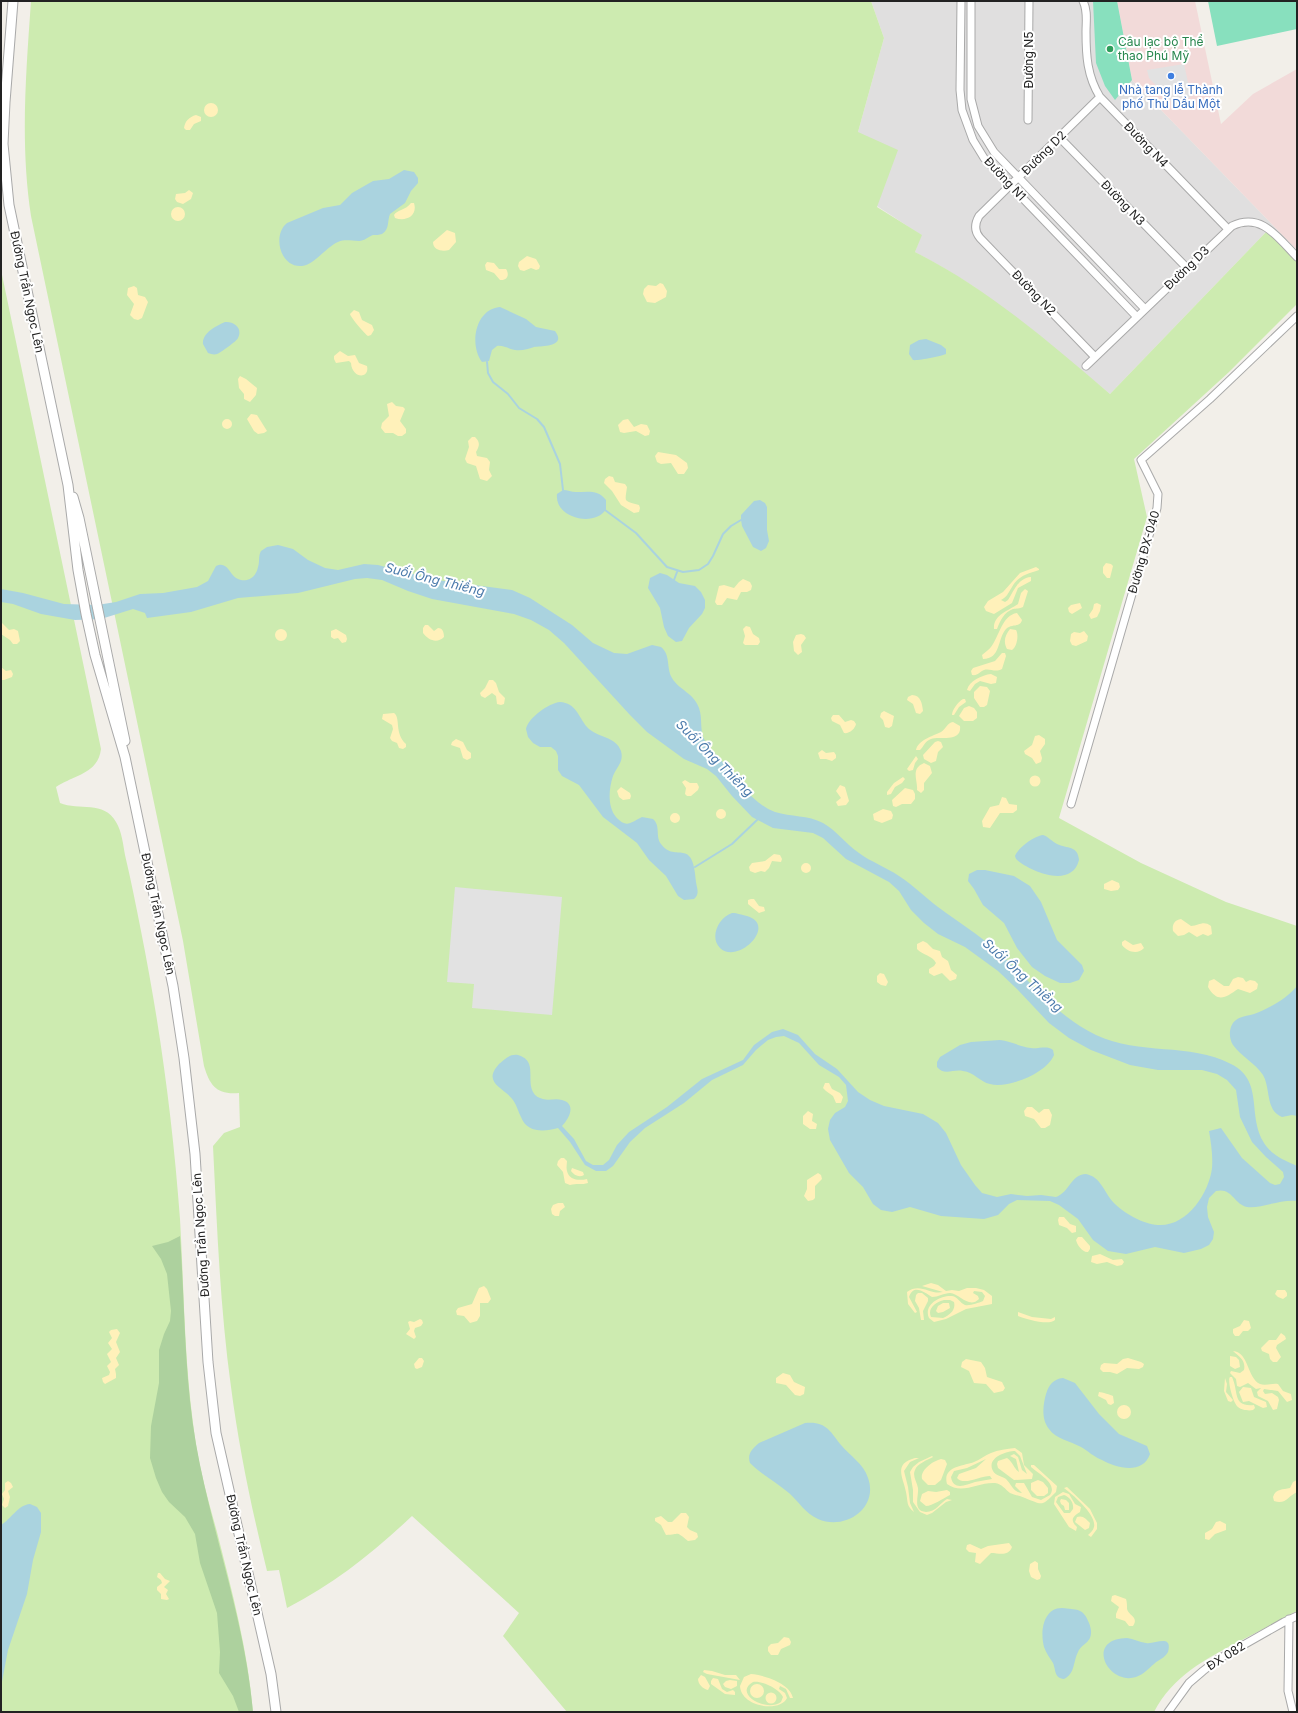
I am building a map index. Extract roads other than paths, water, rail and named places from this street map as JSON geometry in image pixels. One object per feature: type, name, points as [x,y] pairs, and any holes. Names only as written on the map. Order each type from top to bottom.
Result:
[{"type":"street","name":"Đường Trần Ngọc Lên","points":[[13,1],[4,124],[6,176],[12,219],[68,485],[78,570],[88,624],[125,757],[166,950],[184,1058],[196,1154],[208,1362],[216,1433],[271,1674],[276,1712]]},
{"type":"street","name":"Đường N1","points":[[961,1],[960,90],[965,120],[978,149],[984,158],[1137,316]]},
{"type":"street","name":"Đường N1","points":[[972,1],[971,89],[975,117],[982,135],[994,152],[1145,309]]},
{"type":"street","name":"Đường N5","points":[[1028,120],[1029,1]]},
{"type":"street","name":"Đường N4","points":[[1083,1],[1086,15],[1087,62],[1091,80],[1100,97],[1228,229]]},
{"type":"street","name":"Đường D2","points":[[976,228],[976,222],[980,216],[1100,97]]},
{"type":"street","name":"Đường N3","points":[[1059,137],[1187,268]]},
{"type":"street","name":"Đường D3","points":[[1086,366],[1228,229],[1237,224],[1247,221],[1264,225],[1297,257]]},
{"type":"street","name":"Đường N2","points":[[976,228],[980,238],[1095,357]]},
{"type":"street","name":"Đường ĐX-040","points":[[1071,804],[1157,508],[1158,494],[1141,460],[1210,399],[1297,316]]},
{"type":"street","name":"Đường Trần Ngọc Lên","points":[[68,485],[79,518],[97,601],[124,731],[125,757]]},
{"type":"street","name":"ĐX 082","points":[[1168,1712],[1189,1683],[1202,1671],[1217,1660],[1289,1619],[1297,1616]]},
{"type":"street","points":[[1289,1619],[1288,1691],[1293,1712]]},
{"type":"water","points":[[404,170],[414,172],[418,178],[418,183],[411,191],[405,203],[390,214],[385,232],[379,235],[373,235],[361,241],[346,240],[338,242],[311,263],[306,265],[294,265],[288,262],[281,250],[279,242],[282,228],[287,223],[323,208],[340,205],[352,193],[373,181],[389,179]]},
{"type":"water","points":[[500,307],[526,319],[536,327],[555,331],[558,336],[558,340],[552,345],[523,350],[515,350],[497,346],[492,350],[489,361],[482,362],[476,347],[475,338],[477,329],[485,314],[492,309]]},
{"type":"water","points":[[225,322],[232,323],[237,326],[239,334],[237,340],[219,353],[208,353],[203,344],[205,336],[214,328]]},
{"type":"water","points":[[926,339],[941,345],[946,349],[946,354],[913,360],[909,354],[910,345],[919,340]]},
{"type":"water","points":[[563,490],[574,492],[592,492],[599,494],[606,500],[606,509],[601,515],[593,518],[576,518],[562,509],[558,502],[557,494]]},
{"type":"water","points":[[760,500],[765,503],[767,507],[767,530],[769,541],[766,548],[761,551],[753,547],[742,526],[741,520],[741,515],[754,501]]},
{"type":"water","name":"Suối Ông Thiềng","points":[[278,545],[293,549],[308,560],[325,568],[338,570],[364,564],[378,565],[437,580],[512,590],[530,598],[572,625],[593,643],[614,653],[627,654],[652,645],[661,647],[666,654],[672,678],[678,686],[690,695],[697,703],[700,712],[702,733],[707,744],[744,789],[766,808],[787,815],[817,820],[828,826],[859,853],[894,873],[983,939],[1056,1008],[1068,1018],[1096,1035],[1130,1045],[1198,1053],[1215,1057],[1231,1064],[1242,1072],[1249,1082],[1253,1093],[1258,1130],[1264,1142],[1273,1153],[1297,1166],[1297,1201],[1284,1201],[1258,1207],[1247,1207],[1239,1203],[1226,1191],[1216,1191],[1209,1198],[1207,1207],[1208,1217],[1214,1232],[1213,1239],[1209,1245],[1201,1249],[1184,1253],[1155,1247],[1126,1254],[1108,1251],[1093,1240],[1078,1219],[1059,1205],[1050,1201],[1017,1200],[1009,1204],[998,1215],[984,1219],[941,1216],[910,1207],[892,1212],[881,1210],[873,1204],[863,1187],[849,1173],[830,1140],[828,1129],[830,1120],[835,1113],[845,1107],[848,1101],[846,1085],[839,1077],[819,1065],[799,1043],[784,1036],[768,1040],[756,1050],[743,1065],[712,1080],[684,1103],[645,1128],[630,1142],[613,1166],[606,1171],[596,1171],[585,1165],[570,1142],[558,1128],[536,1130],[527,1126],[520,1115],[516,1104],[493,1080],[494,1070],[505,1059],[512,1055],[518,1055],[528,1061],[530,1066],[531,1087],[537,1097],[545,1100],[557,1099],[567,1102],[570,1112],[567,1120],[562,1126],[574,1139],[586,1161],[593,1165],[603,1165],[609,1160],[617,1145],[629,1132],[667,1107],[702,1079],[743,1060],[754,1045],[772,1032],[783,1029],[798,1035],[815,1054],[837,1069],[858,1092],[870,1100],[884,1106],[923,1114],[938,1123],[946,1133],[961,1165],[982,1193],[997,1197],[1011,1194],[1056,1197],[1061,1195],[1073,1180],[1086,1174],[1095,1178],[1102,1185],[1113,1202],[1128,1214],[1146,1223],[1158,1225],[1169,1224],[1187,1214],[1195,1207],[1201,1198],[1210,1178],[1212,1168],[1209,1131],[1221,1128],[1242,1158],[1270,1183],[1275,1185],[1280,1184],[1284,1177],[1283,1172],[1252,1142],[1240,1117],[1236,1090],[1227,1080],[1217,1074],[1202,1070],[1158,1070],[1130,1065],[1091,1050],[1069,1038],[1049,1023],[998,971],[965,947],[938,934],[924,923],[911,910],[899,891],[889,882],[846,859],[823,838],[813,833],[773,828],[752,817],[716,776],[707,769],[684,759],[647,732],[564,643],[549,630],[531,620],[514,614],[432,599],[382,580],[367,578],[355,579],[298,593],[238,598],[191,612],[147,618],[145,613],[133,609],[101,619],[75,620],[41,614],[13,604],[1,602],[1,589],[23,593],[64,604],[97,605],[116,602],[140,594],[163,593],[197,587],[208,581],[216,566],[220,565],[228,568],[236,578],[240,580],[247,580],[253,577],[257,571],[261,551],[267,547]]},
{"type":"water","points":[[660,573],[667,575],[679,583],[695,586],[701,592],[705,600],[705,608],[702,614],[689,628],[682,641],[676,642],[668,636],[664,627],[660,608],[648,588],[650,578]]},
{"type":"water","points":[[560,702],[573,707],[591,731],[615,742],[619,746],[622,758],[613,776],[610,791],[610,802],[613,813],[620,821],[626,824],[642,817],[653,819],[657,825],[658,838],[661,844],[672,852],[688,855],[694,868],[698,893],[694,899],[684,900],[678,896],[666,876],[649,860],[637,843],[603,817],[579,785],[562,776],[558,770],[558,756],[556,751],[551,747],[540,747],[533,743],[528,737],[526,729],[531,720],[545,708]]},
{"type":"water","points":[[1043,835],[1061,846],[1071,848],[1077,852],[1079,860],[1075,869],[1068,874],[1060,876],[1050,875],[1031,869],[1016,859],[1015,856],[1023,846],[1031,840]]},
{"type":"water","points":[[977,870],[985,870],[1014,876],[1030,886],[1041,902],[1057,940],[1082,965],[1084,971],[1079,980],[1070,983],[1060,983],[1045,976],[1032,967],[1017,948],[1004,923],[983,905],[968,881],[969,874]]},
{"type":"water","points":[[732,913],[747,916],[755,921],[758,927],[757,935],[745,948],[728,952],[720,948],[715,938],[717,928],[720,923],[727,915]]},
{"type":"water","points":[[1297,986],[1297,1116],[1292,1115],[1282,1117],[1273,1109],[1263,1075],[1233,1045],[1230,1038],[1230,1031],[1236,1020],[1272,1006],[1288,995]]},
{"type":"water","points":[[1000,1040],[1027,1047],[1048,1048],[1053,1050],[1054,1055],[1044,1068],[1026,1078],[1016,1082],[998,1085],[986,1083],[967,1072],[946,1072],[937,1067],[937,1062],[940,1057],[960,1045],[971,1042]]},
{"type":"water","points":[[1063,1378],[1075,1383],[1099,1414],[1119,1434],[1147,1446],[1150,1454],[1147,1461],[1142,1465],[1135,1467],[1121,1467],[1099,1459],[1081,1447],[1055,1435],[1046,1425],[1044,1416],[1045,1398],[1050,1385]]},
{"type":"water","points":[[805,1423],[823,1425],[827,1428],[860,1464],[866,1473],[870,1489],[869,1499],[857,1514],[849,1519],[839,1522],[828,1522],[813,1517],[789,1493],[750,1463],[749,1457],[751,1452],[759,1443]]},
{"type":"water","points":[[30,1504],[37,1507],[41,1513],[41,1532],[33,1560],[27,1594],[8,1650],[1,1687],[1,1525],[22,1507]]},
{"type":"water","points":[[1056,1609],[1075,1609],[1082,1612],[1087,1618],[1091,1632],[1089,1640],[1079,1650],[1076,1656],[1072,1671],[1068,1677],[1064,1679],[1058,1677],[1056,1673],[1053,1663],[1044,1647],[1042,1635],[1044,1622],[1047,1616]]},
{"type":"water","points":[[1127,1638],[1146,1643],[1165,1641],[1169,1646],[1168,1652],[1146,1671],[1136,1677],[1126,1678],[1117,1675],[1110,1669],[1105,1661],[1104,1653],[1106,1646],[1114,1640]]},
{"type":"waterway","points":[[487,362],[488,373],[493,382],[508,394],[519,408],[537,419],[544,427],[560,464],[563,490]]},
{"type":"waterway","points":[[605,510],[636,533],[667,567],[683,572],[699,570],[708,564],[723,534],[731,526],[741,520]]},
{"type":"waterway","points":[[674,580],[677,572]]},
{"type":"waterway","points":[[695,867],[732,844],[757,820]]},
{"type":"place","name":"Câu lạc bộ Thể thao Phú Mỹ","points":[[1110,49]]},
{"type":"place","name":"Nhà tang lễ Thành phố Thủ Dầu Một","points":[[1171,76]]}]
